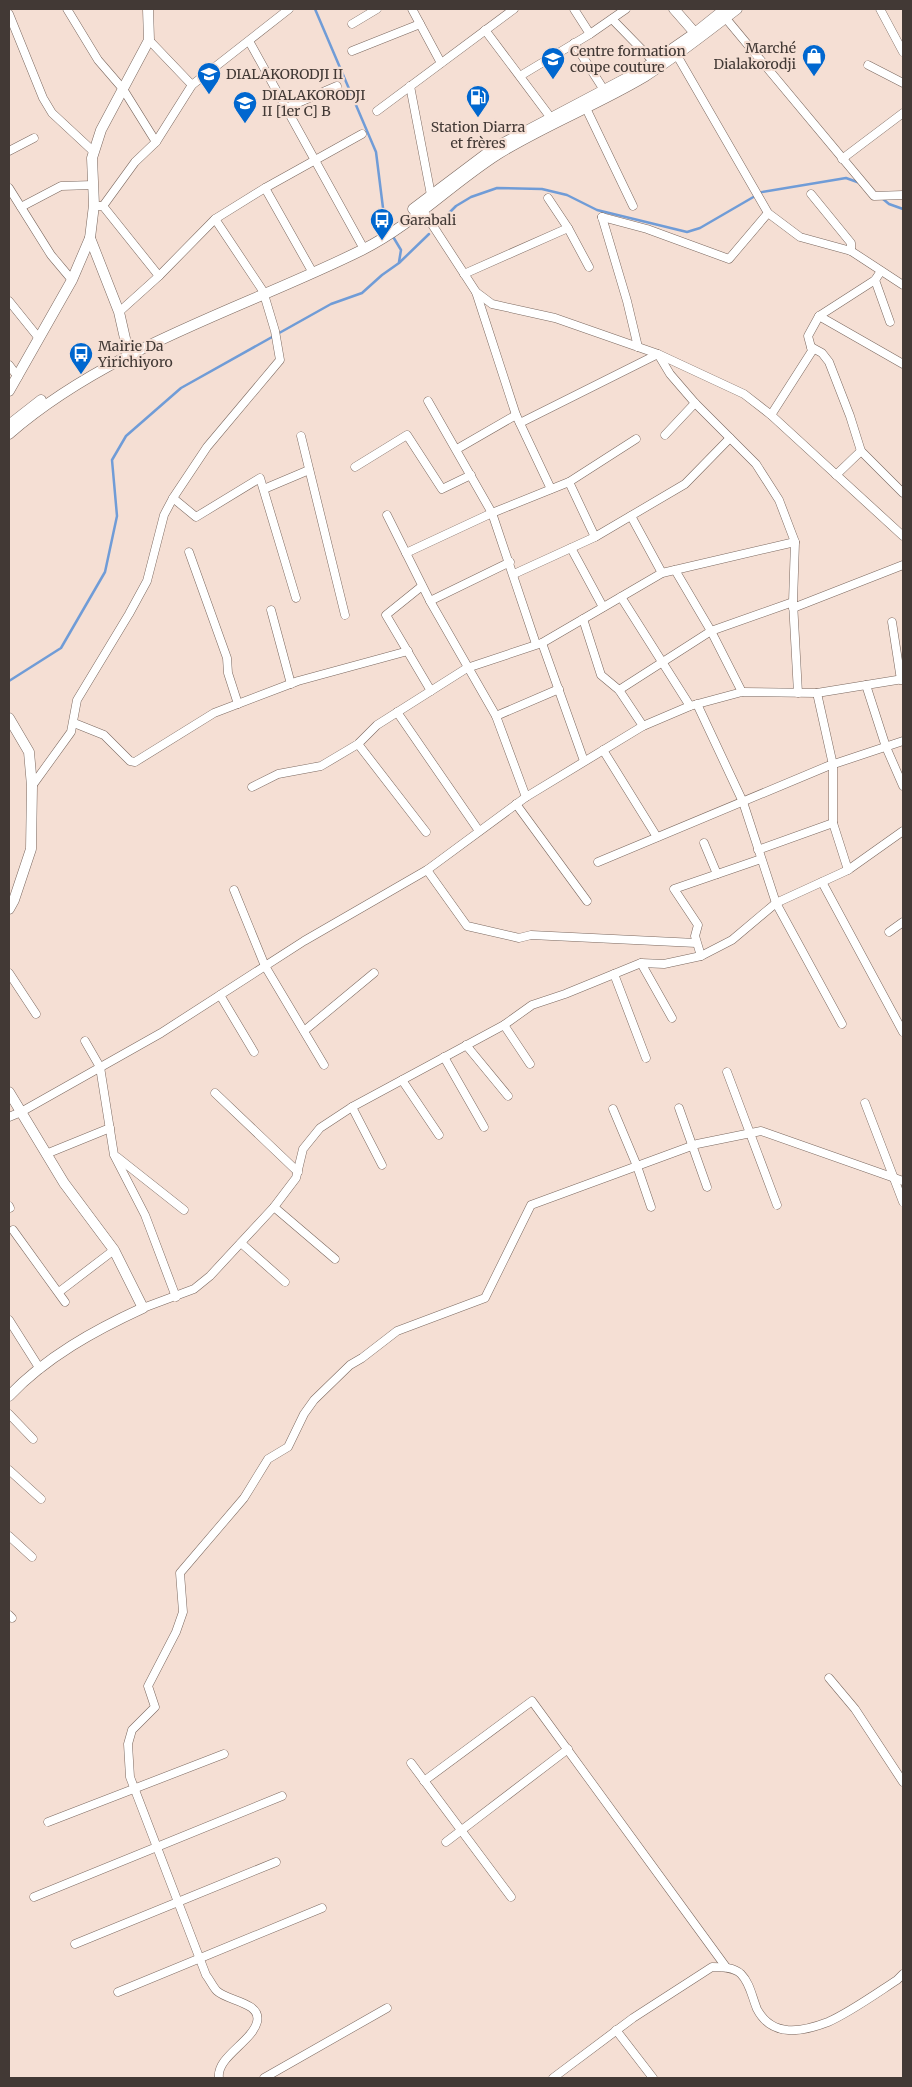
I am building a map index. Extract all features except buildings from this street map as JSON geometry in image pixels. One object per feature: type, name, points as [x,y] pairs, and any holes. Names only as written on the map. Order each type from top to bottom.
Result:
[{"type":"main road","points":[[9,391],[72,280],[90,238],[98,206],[93,185],[92,158],[101,130],[148,40],[148,9]]},
{"type":"main road","points":[[674,9],[697,36]]},
{"type":"main road","points":[[9,425],[52,392],[128,354],[312,271],[383,236],[420,207],[498,154],[584,104],[604,90],[656,64],[697,36],[723,13],[737,9]]},
{"type":"main road","points":[[433,198],[494,148],[551,118],[644,77],[656,64]]},
{"type":"main road","points":[[90,238],[119,312],[128,354]]},
{"type":"main road","points":[[9,434],[53,398],[128,354]]},
{"type":"main road","points":[[9,718],[29,752],[32,786],[31,849],[9,910]]},
{"type":"main road","points":[[9,1092],[64,1183],[114,1250],[144,1308],[114,1321],[62,1351],[9,1396]]},
{"type":"street","points":[[67,9],[98,60],[123,89],[156,142]]},
{"type":"street","points":[[159,276],[98,206],[135,162],[156,142],[192,85],[289,9]]},
{"type":"street","points":[[352,24],[378,9]]},
{"type":"street","points":[[412,9],[441,64]]},
{"type":"street","points":[[377,111],[514,9]]},
{"type":"street","points":[[574,9],[590,34]]},
{"type":"street","points":[[520,76],[590,34],[626,9]]},
{"type":"street","points":[[880,9],[903,52]]},
{"type":"street","points":[[723,13],[874,196],[903,195]]},
{"type":"street","points":[[9,14],[43,98],[52,113],[94,152]]},
{"type":"street","points":[[612,19],[656,64]]},
{"type":"street","points":[[352,51],[420,24]]},
{"type":"street","points":[[485,30],[551,118]]},
{"type":"street","points":[[148,40],[192,85]]},
{"type":"street","points":[[249,41],[362,247]]},
{"type":"street","points":[[574,43],[604,90]]},
{"type":"street","points":[[674,51],[768,213],[800,236],[851,251],[903,285]]},
{"type":"street","points":[[868,65],[903,84]]},
{"type":"street","points":[[286,108],[337,86]]},
{"type":"street","points":[[410,86],[433,198]]},
{"type":"street","points":[[584,104],[633,206]]},
{"type":"street","points":[[842,158],[903,113]]},
{"type":"street","points":[[119,312],[159,276],[215,219],[265,188],[362,134]]},
{"type":"street","points":[[9,150],[34,138]]},
{"type":"street","points":[[21,207],[61,186],[93,185]]},
{"type":"street","points":[[9,188],[51,255],[72,280]]},
{"type":"street","points":[[265,188],[312,271]]},
{"type":"street","points":[[811,194],[851,243],[851,251]]},
{"type":"street","points":[[548,198],[568,228],[588,267]]},
{"type":"street","points":[[420,207],[476,292],[516,415],[551,489]]},
{"type":"street","points":[[638,346],[627,301],[602,218],[647,229],[729,259],[768,213]]},
{"type":"street","points":[[32,786],[71,732],[77,700],[147,581],[164,515],[173,498],[207,447],[280,360],[275,331],[264,293],[215,219]]},
{"type":"street","points":[[464,274],[568,228]]},
{"type":"street","points":[[771,415],[812,351],[808,336],[819,316],[875,280],[881,271]]},
{"type":"street","points":[[875,280],[890,322]]},
{"type":"street","points":[[476,292],[492,304],[555,318],[638,346],[744,394],[771,415],[903,535]]},
{"type":"street","points":[[9,300],[12,311],[38,337]]},
{"type":"street","points":[[819,316],[903,364]]},
{"type":"street","points":[[811,347],[822,353],[829,362],[861,451],[903,493]]},
{"type":"street","points":[[658,354],[670,374],[695,403],[756,464],[779,500],[795,542],[793,605],[798,693]]},
{"type":"street","points":[[520,423],[658,354]]},
{"type":"street","points":[[9,365],[18,377]]},
{"type":"street","points":[[428,400],[492,513],[584,761]]},
{"type":"street","points":[[666,435],[695,403]]},
{"type":"street","points":[[457,449],[516,415]]},
{"type":"street","points":[[355,467],[407,435],[442,489],[470,475]]},
{"type":"street","points":[[301,436],[344,615]]},
{"type":"street","points":[[514,574],[595,537],[685,484],[730,438]]},
{"type":"street","points":[[406,553],[492,513],[569,482],[636,439]]},
{"type":"street","points":[[836,475],[861,451]]},
{"type":"street","points":[[264,489],[310,470]]},
{"type":"street","points":[[173,498],[196,517],[260,478],[296,598]]},
{"type":"street","points":[[569,482],[595,537]]},
{"type":"street","points":[[387,515],[430,601],[496,716],[526,797]]},
{"type":"street","points":[[631,516],[662,573]]},
{"type":"street","points":[[252,787],[278,774],[321,766],[358,744],[377,725],[468,668],[539,644],[662,573],[795,542]]},
{"type":"street","points":[[571,548],[603,607]]},
{"type":"street","points":[[188,552],[227,658],[228,673],[238,704]]},
{"type":"street","points":[[430,601],[510,562]]},
{"type":"street","points":[[619,690],[711,631],[793,605],[903,565]]},
{"type":"street","points":[[675,570],[711,631],[742,692]]},
{"type":"street","points":[[422,586],[386,615],[431,691]]},
{"type":"street","points":[[621,597],[662,662],[694,705],[743,802],[776,904],[842,1024]]},
{"type":"street","points":[[271,610],[290,684]]},
{"type":"street","points":[[583,618],[601,675],[619,690],[644,726]]},
{"type":"street","points":[[9,1117],[161,1033],[304,941],[427,870],[526,797],[644,726],[694,705],[742,692],[816,693],[902,680],[892,622]]},
{"type":"street","points":[[74,722],[104,735],[130,761],[135,762],[205,718],[238,704],[290,684],[408,652]]},
{"type":"street","points":[[866,685],[886,747],[903,785]]},
{"type":"street","points":[[496,716],[558,690]]},
{"type":"street","points":[[816,693],[833,765],[833,823],[848,870]]},
{"type":"street","points":[[397,712],[479,831]]},
{"type":"street","points":[[598,862],[833,765],[903,741]]},
{"type":"street","points":[[358,744],[426,832]]},
{"type":"street","points":[[604,750],[657,837]]},
{"type":"street","points":[[516,804],[587,901]]},
{"type":"street","points":[[758,850],[833,823]]},
{"type":"street","points":[[144,1308],[194,1289],[210,1276],[274,1207],[296,1178],[303,1150],[320,1128],[352,1107],[504,1025],[532,1005],[641,963],[664,964],[702,956],[732,940],[776,904],[848,870],[903,831]]},
{"type":"street","points":[[704,843],[717,874]]},
{"type":"street","points":[[702,956],[696,943],[698,924],[674,889],[761,859]]},
{"type":"street","points":[[427,870],[467,926],[520,938],[531,935],[696,943]]},
{"type":"street","points":[[822,882],[903,1032]]},
{"type":"street","points":[[234,890],[265,966],[324,1065]]},
{"type":"street","points":[[889,932],[903,922]]},
{"type":"street","points":[[641,963],[672,1018]]},
{"type":"street","points":[[9,973],[36,1014]]},
{"type":"street","points":[[304,1031],[374,973]]},
{"type":"street","points":[[614,974],[646,1058]]},
{"type":"street","points":[[220,995],[254,1052]]},
{"type":"street","points":[[504,1025],[530,1064]]},
{"type":"street","points":[[85,1041],[100,1067],[114,1155],[145,1215],[176,1297]]},
{"type":"street","points":[[466,1045],[508,1096]]},
{"type":"street","points":[[444,1057],[484,1127]]},
{"type":"street","points":[[727,1072],[777,1205]]},
{"type":"street","points":[[402,1080],[439,1135]]},
{"type":"street","points":[[215,1093],[298,1172]]},
{"type":"street","points":[[865,1103],[903,1202]]},
{"type":"street","points":[[352,1107],[382,1165]]},
{"type":"street","points":[[679,1108],[707,1187]]},
{"type":"street","points":[[613,1109],[637,1166],[651,1207]]},
{"type":"street","points":[[46,1154],[110,1128]]},
{"type":"street","points":[[219,2078],[218,2074],[226,2060],[254,2030],[258,2020],[256,2013],[252,2008],[217,1992],[206,1975],[130,1777],[128,1744],[132,1730],[155,1707],[148,1686],[176,1632],[183,1612],[180,1574],[244,1498],[268,1459],[288,1448],[304,1414],[314,1400],[350,1365],[397,1331],[485,1298],[532,1205],[692,1146],[761,1131],[903,1181]]},
{"type":"street","points":[[114,1155],[184,1210]]},
{"type":"street","points":[[274,1207],[335,1259]]},
{"type":"street","points":[[13,1230],[65,1302]]},
{"type":"street","points":[[241,1243],[285,1282]]},
{"type":"street","points":[[58,1292],[114,1250]]},
{"type":"street","points":[[9,1320],[40,1369]]},
{"type":"street","points":[[9,1414],[33,1439]]},
{"type":"street","points":[[9,1470],[41,1500]]},
{"type":"street","points":[[9,1536],[32,1557]]},
{"type":"street","points":[[829,1678],[854,1709],[903,1782]]},
{"type":"street","points":[[424,1781],[532,1700],[726,1967]]},
{"type":"street","points":[[446,1842],[568,1749]]},
{"type":"street","points":[[48,1822],[224,1754]]},
{"type":"street","points":[[411,1763],[511,1897]]},
{"type":"street","points":[[34,1897],[282,1796]]},
{"type":"street","points":[[75,1944],[276,1862]]},
{"type":"street","points":[[118,1992],[322,1908]]},
{"type":"street","points":[[553,2078],[616,2030],[712,1967],[726,1967],[740,1973],[750,1988],[757,2008],[766,2022],[780,2030],[801,2030],[829,2021],[897,1980],[903,1974]]},
{"type":"street","points":[[264,2078],[387,2008]]},
{"type":"street","points":[[616,2030],[654,2078]]},
{"type":"waterway","points":[[315,9],[376,152],[385,224],[389,230]]},
{"type":"waterway","points":[[437,225],[456,206],[471,197],[497,188],[542,189],[567,195],[597,210],[687,232],[700,228],[762,192],[846,178],[860,183]]},
{"type":"waterway","points":[[883,199],[889,204],[903,209]]},
{"type":"waterway","points":[[9,681],[61,648],[105,572],[117,516],[112,460],[126,436],[181,388],[331,304],[362,293],[399,263],[429,234]]},
{"type":"waterway","points":[[392,235],[401,250],[399,262]]},
{"type":"place","name":"Marché Dialakorodji","points":[[814,77]]},
{"type":"place","name":"Centre formation coupe couture","points":[[553,80]]},
{"type":"place","name":"DIALAKORODJI II","points":[[209,95]]},
{"type":"place","name":"Station Diarra et frères","points":[[478,118]]},
{"type":"place","name":"DIALAKORODJI II [1er C] B","points":[[245,124]]},
{"type":"place","name":"Garabali","points":[[382,241]]},
{"type":"place","name":"Mairie Da Yirichiyoro","points":[[81,375]]}]
